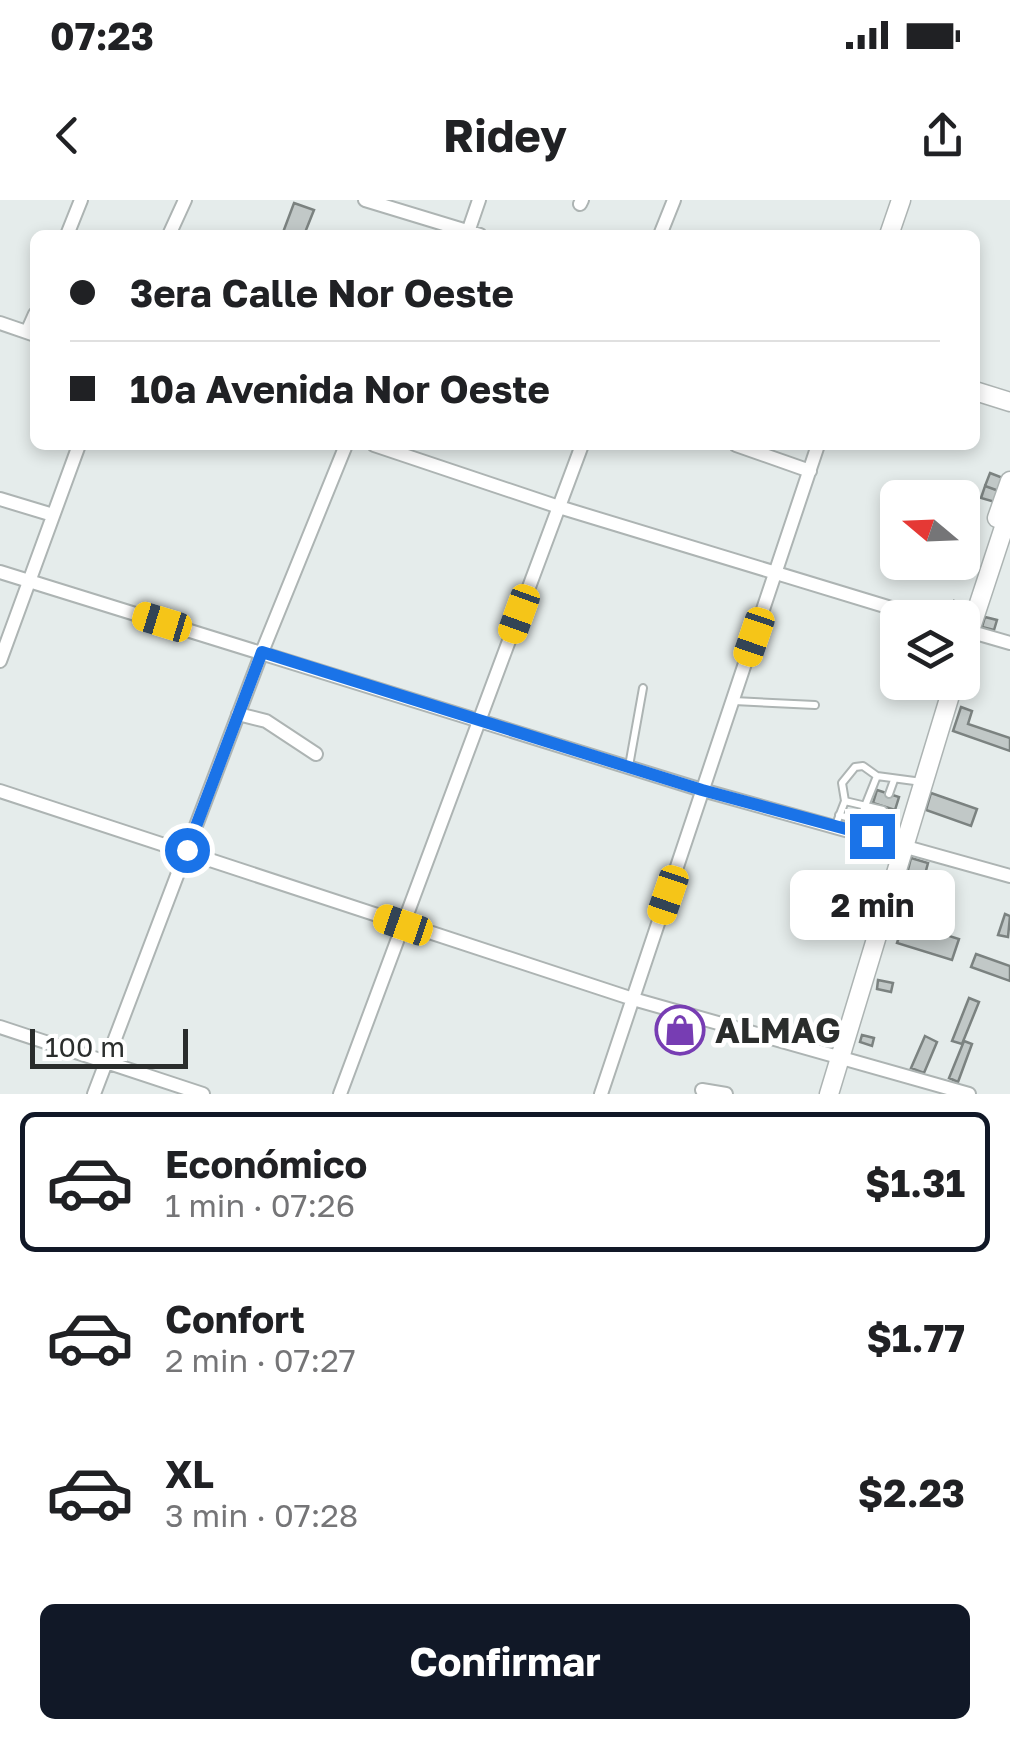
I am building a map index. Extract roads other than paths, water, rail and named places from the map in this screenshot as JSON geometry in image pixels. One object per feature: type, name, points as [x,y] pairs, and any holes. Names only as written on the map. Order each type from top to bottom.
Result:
[{"type":"street","points":[[69,230],[82,200]]},
{"type":"street","points":[[171,230],[185,200]]},
{"type":"street","points":[[365,200],[436,229]]},
{"type":"street","points":[[474,230],[479,200]]},
{"type":"street","points":[[662,230],[674,200]]},
{"type":"street","points":[[891,230],[901,200]]},
{"type":"street","points":[[0,324],[30,334]]},
{"type":"street","points":[[980,393],[1010,402]]},
{"type":"street","points":[[0,661],[77,450]]},
{"type":"street","points":[[94,1094],[262,652],[344,450]]},
{"type":"street","points":[[389,450],[559,507],[880,605]]},
{"type":"street","points":[[340,1094],[580,450]]},
{"type":"street","points":[[750,450],[810,471]]},
{"type":"street","points":[[601,1094],[816,450]]},
{"type":"street","points":[[981,581],[1009,484]]},
{"type":"street","points":[[0,500],[53,515]]},
{"type":"street","points":[[974,600],[1010,509]]},
{"type":"street","points":[[0,572],[702,790],[837,821],[1010,876]]},
{"type":"street","points":[[980,632],[1010,642]]},
{"type":"street","points":[[940,710],[941,700]]},
{"type":"street","points":[[818,1094],[834,1057],[874,926],[899,840],[910,781],[945,700]]},
{"type":"street","points":[[238,714],[266,721],[316,754]]},
{"type":"street","points":[[0,792],[187,850],[632,999],[969,1094]]},
{"type":"street","points":[[0,1027],[202,1094]]},
{"type":"street","points":[[829,1094],[834,1057]]},
{"type":"street","points":[[702,1090],[726,1094]]},
{"type":"lane","points":[[629,768],[643,688]]},
{"type":"lane","points":[[732,701],[815,706]]},
{"type":"lane","points":[[845,801],[884,808],[874,832],[859,821],[837,821],[845,801],[842,783],[855,767],[864,766],[877,776],[910,781]]},
{"type":"lane","points":[[859,821],[877,776]]},
{"type":"lane","points":[[888,794],[910,781]]},
{"type":"place","name":"ALMAG","points":[[680,1030]]}]
